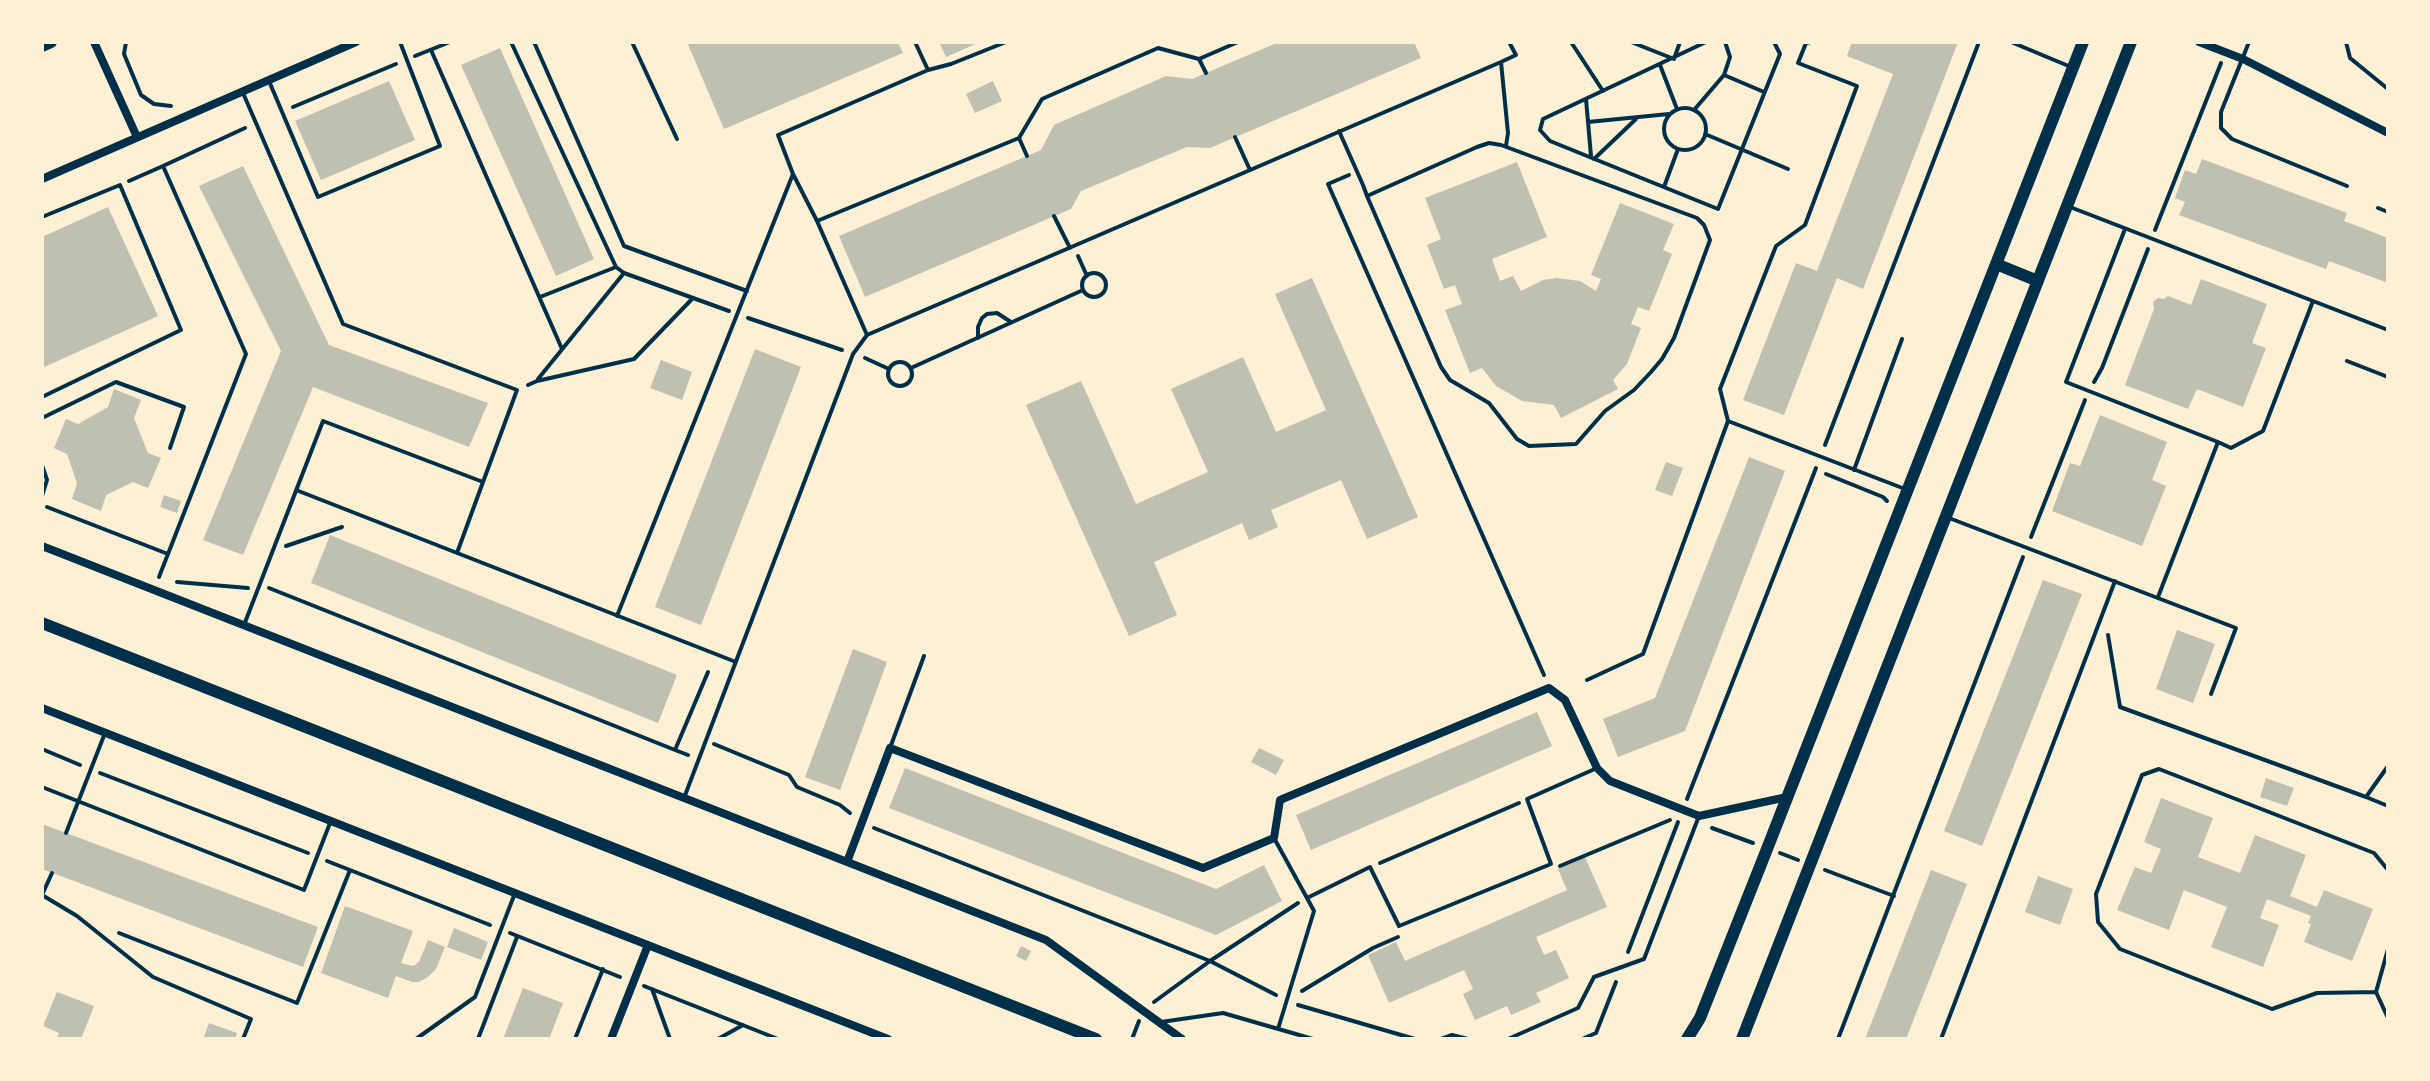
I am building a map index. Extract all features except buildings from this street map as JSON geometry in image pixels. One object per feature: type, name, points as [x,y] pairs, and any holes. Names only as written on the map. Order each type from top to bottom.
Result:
[{"type":"main road","points":[[42,46],[51,42]]},
{"type":"main road","points":[[1687,1039],[1700,1018],[1788,797],[2083,42]]},
{"type":"main road","points":[[1742,1039],[2131,42]]},
{"type":"main road","points":[[1996,264],[2038,281]]},
{"type":"main road","points":[[42,623],[1096,1039]]},
{"type":"street","points":[[94,42],[137,137]]},
{"type":"street","points":[[42,179],[356,42]]},
{"type":"street","points":[[2199,42],[2243,59],[2388,133]]},
{"type":"street","points":[[42,546],[1046,940],[1182,1039]]},
{"type":"street","points":[[847,862],[890,748],[1203,868],[1274,838],[1280,800],[1549,688],[1565,700],[1597,768],[1610,781],[1683,810],[1697,819],[1788,797]]},
{"type":"street","points":[[42,708],[888,1039]]},
{"type":"street","points":[[611,1039],[648,945]]},
{"type":"lane","points":[[269,80],[318,197],[440,146],[400,42]]},
{"type":"lane","points":[[534,42],[624,246],[747,291]]},
{"type":"lane","points":[[632,42],[677,139]]},
{"type":"lane","points":[[915,42],[928,70]]},
{"type":"lane","points":[[867,335],[778,135],[928,70],[1006,42]]},
{"type":"lane","points":[[817,221],[1019,138],[1042,99],[1143,54],[1158,48],[1199,59],[1238,42]]},
{"type":"lane","points":[[684,798],[853,354],[867,335],[1501,62],[1516,55],[1509,42]]},
{"type":"lane","points":[[1587,680],[1643,654],[1728,421],[1720,389],[1776,246],[1805,225],[1857,86],[1798,63],[1806,43],[1811,42]]},
{"type":"lane","points":[[2011,42],[2073,68]]},
{"type":"lane","points":[[2249,42],[2221,112],[2221,128],[2232,139],[2347,186]]},
{"type":"lane","points":[[2346,42],[2350,58],[2388,89]]},
{"type":"lane","points":[[1199,59],[1206,73]]},
{"type":"lane","points":[[1501,62],[1508,133],[1506,146]]},
{"type":"lane","points":[[242,91],[343,324],[517,390],[457,553]]},
{"type":"lane","points":[[1339,131],[1357,172],[1367,196],[1441,367],[1450,380],[1489,403],[1521,443],[1529,446],[1576,444],[1605,411],[1634,390],[1662,359],[1674,338],[1710,240],[1709,232],[1697,218],[1506,146],[1489,143],[1367,196]]},
{"type":"lane","points":[[1235,137],[1250,170]]},
{"type":"lane","points":[[1019,138],[1027,156]]},
{"type":"lane","points":[[617,616],[793,174]]},
{"type":"lane","points":[[42,217],[120,185],[181,330],[42,397]]},
{"type":"lane","points":[[2067,205],[2388,330]]},
{"type":"lane","points":[[2378,208],[2388,212]]},
{"type":"lane","points":[[1054,216],[1072,247]]},
{"type":"lane","points":[[2125,229],[2066,382],[2231,448],[2263,431],[2313,301]]},
{"type":"lane","points":[[1854,470],[1902,339]]},
{"type":"lane","points":[[42,418],[116,382],[184,407],[170,448]]},
{"type":"lane","points":[[244,625],[323,421],[483,482]]},
{"type":"lane","points":[[1728,421],[1908,490]]},
{"type":"lane","points":[[2158,597],[2218,442]]},
{"type":"lane","points":[[42,465],[47,480],[42,496]]},
{"type":"lane","points":[[296,490],[736,662]]},
{"type":"lane","points":[[1945,517],[2236,628],[2211,694]]},
{"type":"lane","points":[[1941,1039],[2115,581]]},
{"type":"lane","points":[[890,748],[924,656]]},
{"type":"lane","points":[[66,833],[105,733]]},
{"type":"lane","points":[[1307,898],[1370,867],[1399,926],[1551,864],[1527,799],[1597,768]]},
{"type":"lane","points":[[2376,992],[2317,993],[2272,1009],[2120,949],[2098,922],[2096,894],[2142,775],[2159,769],[2374,853],[2388,870]]},
{"type":"lane","points":[[42,787],[304,890],[331,821]]},
{"type":"lane","points":[[1508,1039],[1578,1008],[1594,977],[1644,959],[1697,819]]},
{"type":"lane","points":[[1274,838],[1314,911],[1278,1029]]},
{"type":"lane","points":[[52,873],[42,895],[77,916],[153,977],[251,1019],[243,1039]]},
{"type":"lane","points":[[416,1039],[475,997],[515,893]]},
{"type":"lane","points":[[2388,949],[2376,992],[2388,1018]]},
{"type":"lane","points":[[1159,1023],[1223,1013],[1313,1039]]},
{"type":"lane","points":[[1441,1039],[1452,1035],[1468,1039]]},
{"type":"path","points":[[126,42],[124,54],[141,95],[160,106],[175,105]]},
{"type":"path","points":[[281,112],[450,42]]},
{"type":"path","points":[[511,42],[616,267],[624,273],[889,369]]},
{"type":"path","points":[[1571,42],[1603,91]]},
{"type":"path","points":[[1633,42],[1674,59]]},
{"type":"path","points":[[1674,59],[1680,42]]},
{"type":"path","points":[[1706,42],[1543,119],[1540,130],[1550,141],[1718,209],[1780,54],[1774,42]]},
{"type":"path","points":[[1694,110],[1724,75],[1730,57],[1725,42]]},
{"type":"path","points":[[1582,1039],[1596,1033],[1979,42]]},
{"type":"path","points":[[431,50],[562,349]]},
{"type":"path","points":[[1660,65],[1677,109]]},
{"type":"path","points":[[1724,75],[1765,92]]},
{"type":"path","points":[[1586,99],[1592,158]]},
{"type":"path","points":[[1588,122],[1669,114],[1688,108],[1704,120],[1705,134],[1699,145],[1678,149],[1672,146],[1663,127],[1669,114]]},
{"type":"path","points":[[1592,158],[1638,117]]},
{"type":"path","points":[[120,185],[256,123]]},
{"type":"path","points":[[1705,134],[1788,169]]},
{"type":"path","points":[[1664,187],[1678,149]]},
{"type":"path","points":[[163,166],[246,354],[157,581],[268,588],[699,759],[714,744],[789,775],[797,787],[840,805],[861,823],[1210,961],[1287,1000],[1415,1039]]},
{"type":"path","points":[[1357,172],[1328,184],[1549,688]]},
{"type":"path","points":[[1072,247],[1087,276]]},
{"type":"path","points":[[540,298],[616,267]]},
{"type":"path","points":[[537,381],[624,273]]},
{"type":"path","points":[[1094,273],[1101,276],[1106,286],[1103,293],[1096,297],[1089,296],[1083,290],[1087,276],[1094,273]]},
{"type":"path","points":[[911,368],[1083,290]]},
{"type":"path","points":[[517,390],[537,381],[634,359],[693,298]]},
{"type":"path","points":[[978,338],[978,327],[987,314],[997,313],[1012,322]]},
{"type":"path","points":[[2347,361],[2388,377]]},
{"type":"path","points":[[901,362],[911,368],[911,380],[901,386],[891,381],[889,369],[893,364],[901,362]]},
{"type":"path","points":[[1815,469],[1883,497],[1899,514]]},
{"type":"path","points":[[42,505],[168,554]]},
{"type":"path","points":[[284,547],[342,527]]},
{"type":"path","points":[[2105,610],[2120,707],[2388,806]]},
{"type":"path","points":[[675,750],[708,672]]},
{"type":"path","points":[[42,749],[501,929]]},
{"type":"path","points":[[2366,797],[2388,766]]},
{"type":"path","points":[[1370,867],[1527,799]]},
{"type":"path","points":[[1697,819],[1767,849],[1894,896]]},
{"type":"path","points":[[106,928],[297,1003],[350,870]]},
{"type":"path","points":[[1142,1011],[1210,961],[1307,898]]},
{"type":"path","points":[[478,1039],[517,936]]},
{"type":"path","points":[[575,1039],[603,969]]},
{"type":"path","points":[[652,989],[670,1039]]},
{"type":"path","points":[[718,1039],[743,1025],[778,1039]]}]
